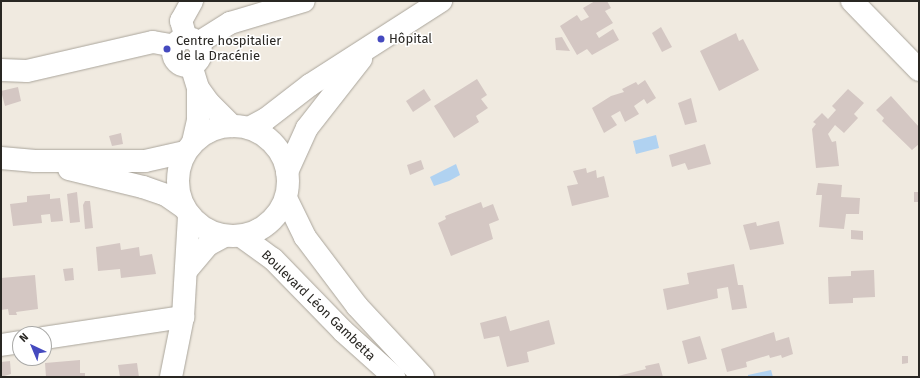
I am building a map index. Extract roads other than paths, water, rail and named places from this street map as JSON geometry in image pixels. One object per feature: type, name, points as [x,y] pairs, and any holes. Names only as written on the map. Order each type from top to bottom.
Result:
[{"type":"street","points":[[171,377],[183,317],[186,271],[186,211],[177,179],[198,120],[198,88],[191,65],[182,65],[176,59],[186,42],[181,21],[192,1]]},
{"type":"street","points":[[1,70],[28,71],[153,42],[186,42],[230,24],[304,1]]},
{"type":"street","points":[[1,158],[35,161],[145,161],[189,147],[217,128],[240,127],[266,119],[310,85],[441,1]]},
{"type":"street","points":[[852,1],[919,70]]},
{"type":"street","points":[[287,172],[307,128],[373,44]]},
{"type":"street","points":[[186,271],[208,245],[232,236],[256,232],[269,223],[279,212],[286,198],[287,172],[283,157],[274,144],[240,127],[209,103],[198,88]]},
{"type":"street","points":[[35,161],[143,187],[166,195],[210,232],[232,236]]},
{"type":"street","name":"Boulevard Léon Gambetta","points":[[286,198],[304,237],[357,306],[423,377]]},
{"type":"street","name":"Boulevard Léon Gambetta","points":[[232,236],[273,259],[343,331],[394,377]]},
{"type":"street","points":[[52,337],[183,317]]},
{"type":"street","points":[[1,345],[12,343]]},
{"type":"water","points":[[656,135],[659,148],[636,154],[633,141]]},
{"type":"water","points":[[456,164],[460,175],[449,181],[434,186],[430,177]]},
{"type":"water","points":[[771,370],[773,377],[748,377],[748,375]]},
{"type":"place","name":"Hôpital","points":[[381,39]]},
{"type":"place","name":"Centre hospitalier de la Dracénie","points":[[167,49]]}]
